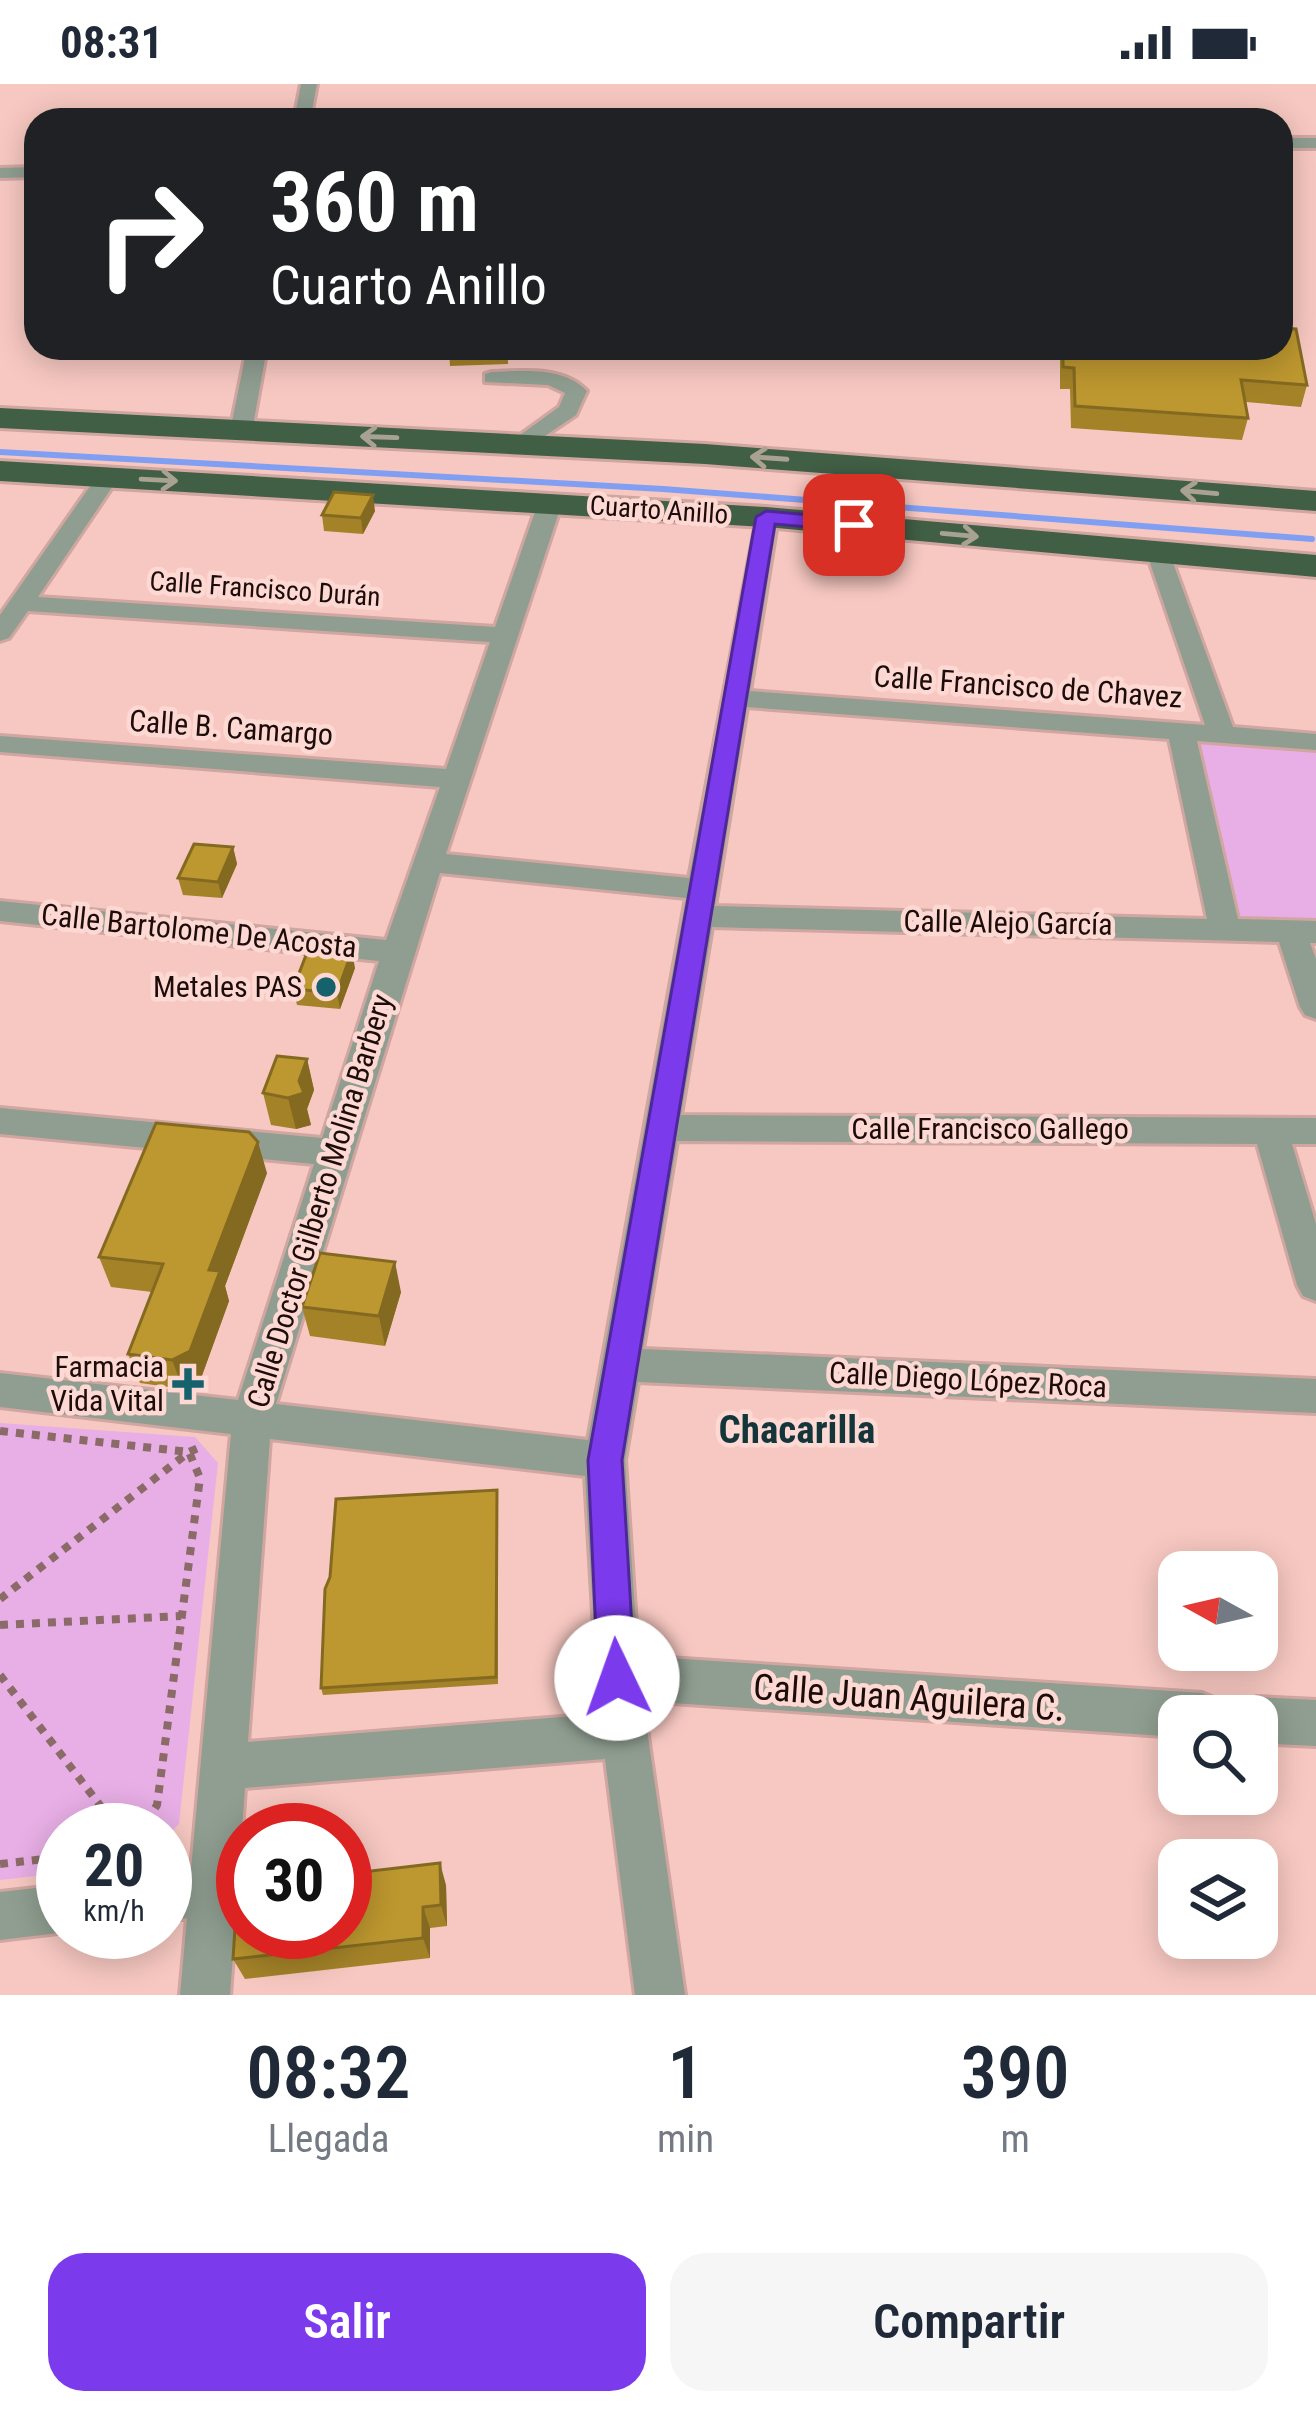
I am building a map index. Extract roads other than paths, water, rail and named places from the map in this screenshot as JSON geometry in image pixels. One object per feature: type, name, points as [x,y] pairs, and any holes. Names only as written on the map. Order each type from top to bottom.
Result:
[{"type":"highway","name":"Cuarto Anillo","points":[[0,418],[524,443],[1316,501]]},
{"type":"highway","name":"Cuarto Anillo","points":[[0,471],[766,517],[1316,566]]},
{"type":"street","points":[[241,430],[255,360]]},
{"type":"street","points":[[492,378],[544,379],[568,383],[576,391],[568,410],[524,443]]},
{"type":"street","points":[[0,633],[108,477]]},
{"type":"street","name":"Calle Doctor Gilberto Molina Barbery","points":[[192,1879],[221,1767],[252,1417],[398,952],[550,503]]},
{"type":"street","points":[[660,1995],[617,1678],[605,1460],[766,517]]},
{"type":"street","points":[[1159,554],[1222,735]]},
{"type":"street","name":"Calle Francisco Durán","points":[[21,603],[506,635]]},
{"type":"street","name":"Calle Francisco de Chavez","points":[[734,698],[1316,742]]},
{"type":"street","points":[[1181,732],[1225,928]]},
{"type":"street","name":"Calle B. Camargo","points":[[0,743],[457,779]]},
{"type":"street","name":"Calle Alejo García","points":[[428,862],[702,903],[1303,931]]},
{"type":"street","name":"Calle Bartolome De Acosta","points":[[0,910],[398,952]]},
{"type":"street","points":[[1303,931],[1316,1007]]},
{"type":"street","points":[[0,1121],[338,1153]]},
{"type":"street","name":"Calle Francisco Gallego","points":[[664,1128],[1316,1131]]},
{"type":"street","points":[[1270,1130],[1316,1286]]},
{"type":"street","name":"Calle Diego López Roca","points":[[621,1365],[1316,1396]]},
{"type":"street","points":[[0,1390],[605,1460]]},
{"type":"street","name":"Calle Juan Aguilera C.","points":[[617,1678],[1158,1713]]},
{"type":"street","points":[[1278,1721],[1316,1724]]},
{"type":"street","points":[[221,1767],[625,1735]]},
{"type":"street","points":[[0,1916],[36,1912]]},
{"type":"street","name":"Calle Doctor Gilberto Molina Barbery","points":[[192,1918],[205,1995]]},
{"type":"waterway","points":[[0,452],[663,489],[1312,539]]},
{"type":"place","name":"Metales PAS","points":[[326,987]]},
{"type":"place","name":"Farmacia Vida Vital","points":[[188,1384]]},
{"type":"district","name":"Chacarilla","points":[[797,1429]]}]
